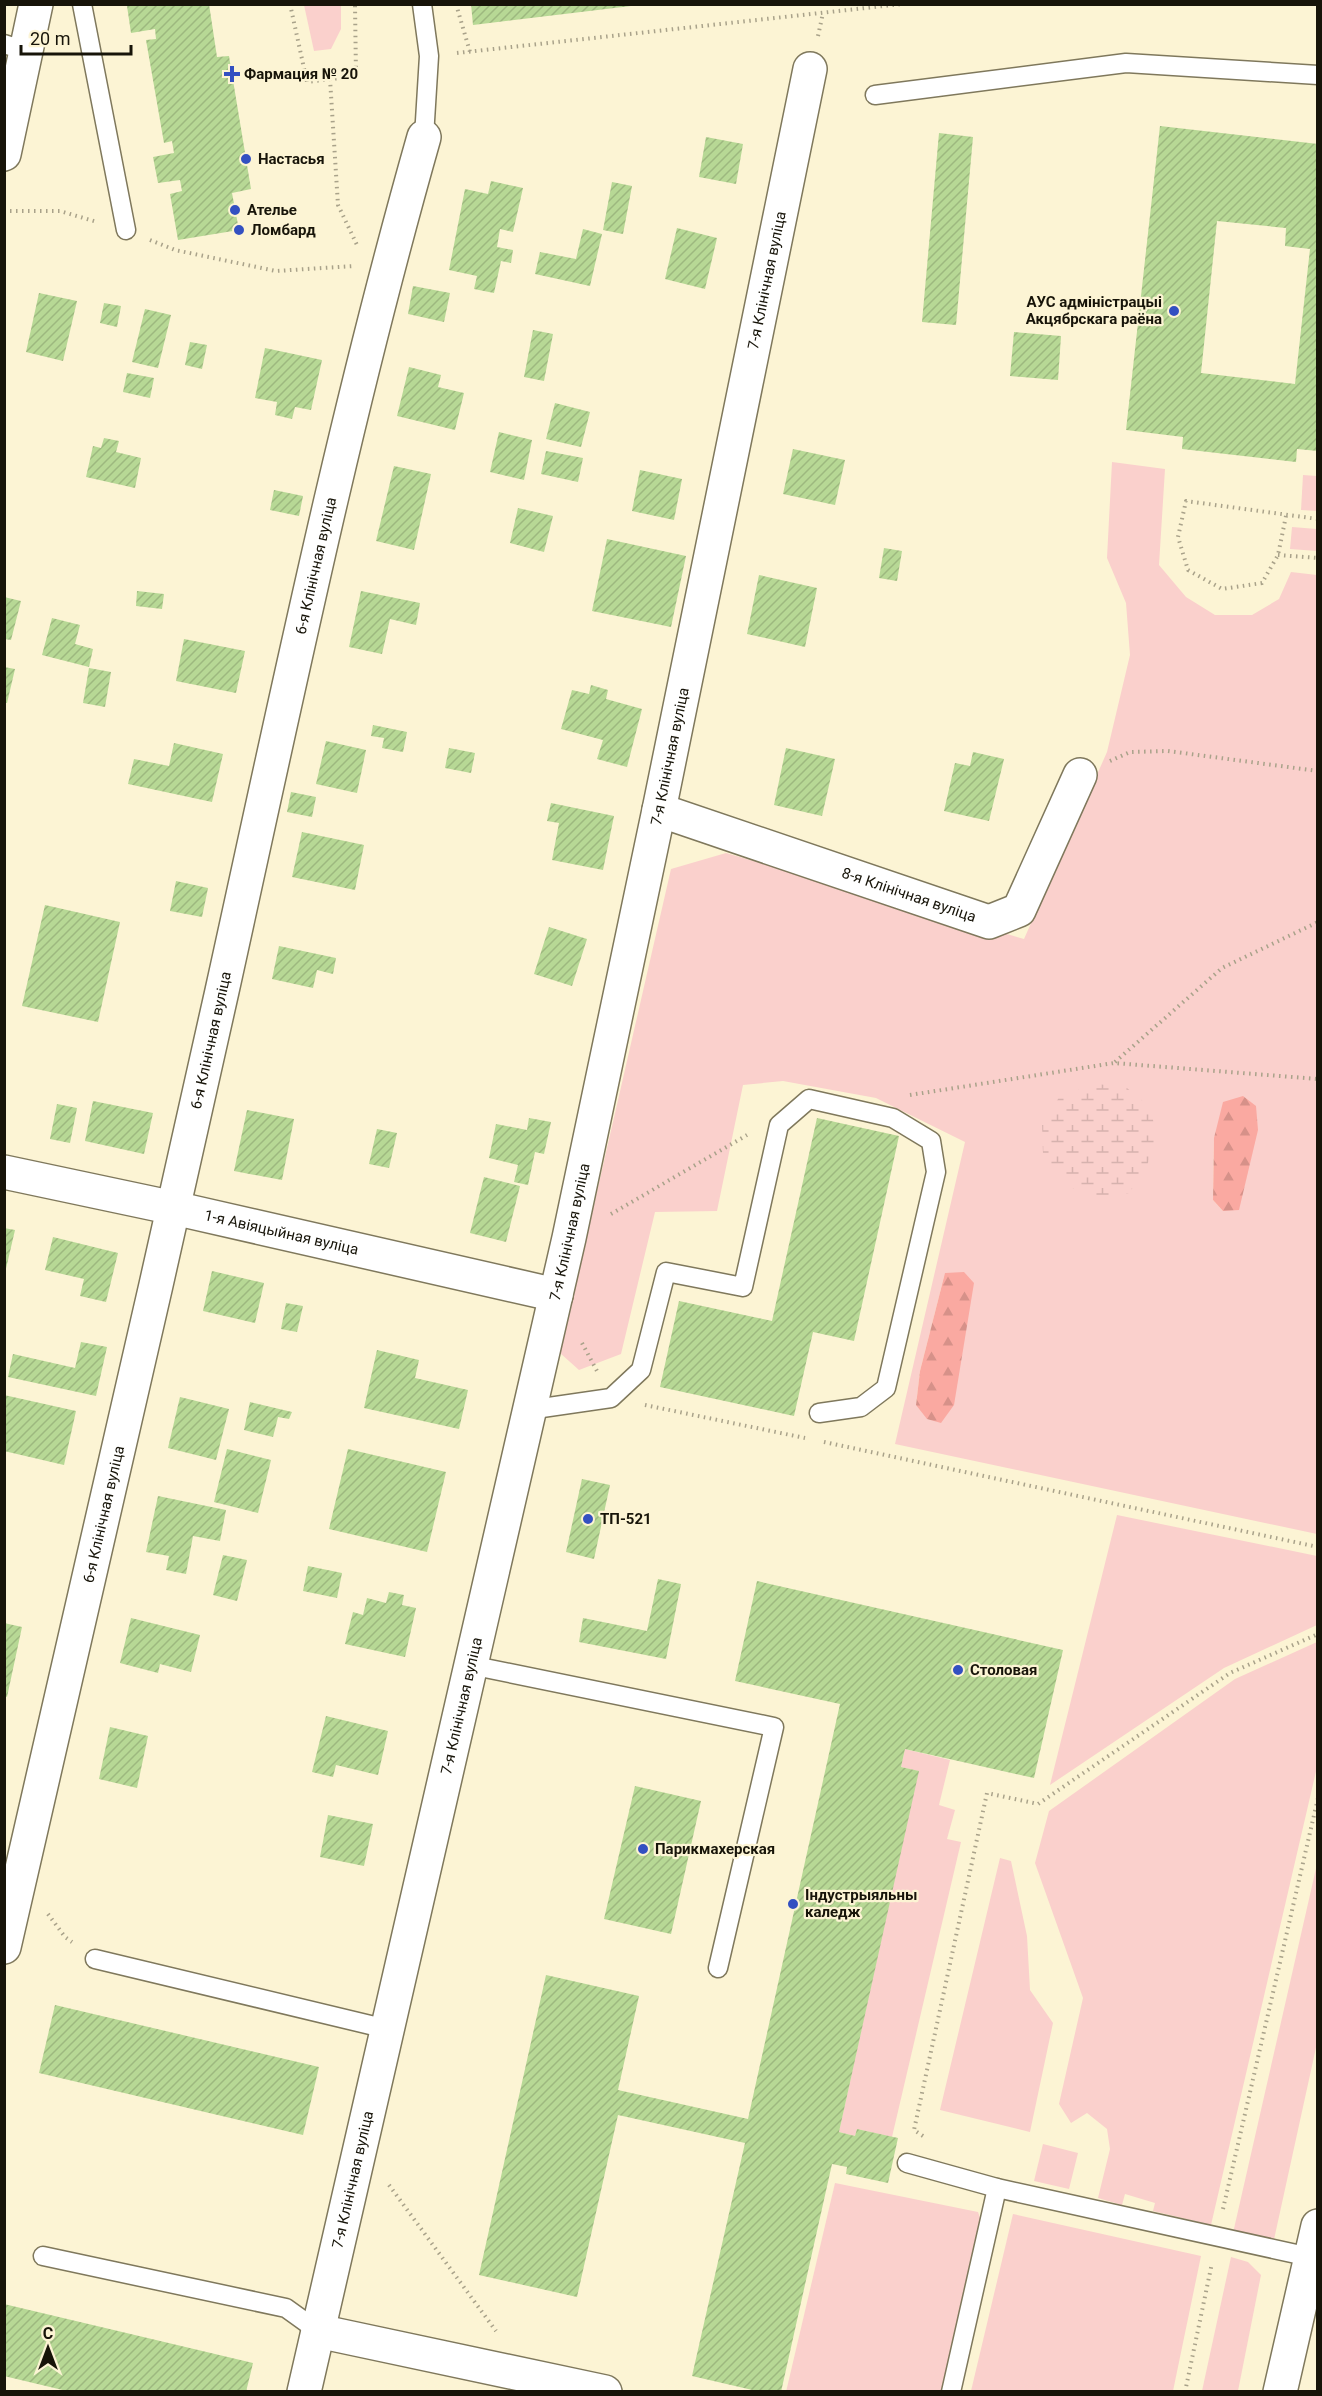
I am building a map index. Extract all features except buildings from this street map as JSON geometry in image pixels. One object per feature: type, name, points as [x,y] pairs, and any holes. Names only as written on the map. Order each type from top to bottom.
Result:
[{"type":"street","points":[[4,154],[15,47],[36,4]]},
{"type":"street","name":"7-я Клінічная вуліца","points":[[304,2391],[556,1295],[659,810],[810,69]]},
{"type":"street","name":"6-я Клінічная вуліца","points":[[4,1947],[174,1208],[338,468],[383,281],[424,136]]},
{"type":"street","name":"8-я Клінічная вуліца","points":[[659,810],[989,922],[1019,910],[1080,775]]},
{"type":"street","name":"1-я Авіяцыйная вуліца","points":[[4,1172],[174,1208],[556,1295]]},
{"type":"street","points":[[1280,2391],[1314,2241]]},
{"type":"street","points":[[318,2331],[603,2391]]},
{"type":"lane","points":[[82,4],[126,230]]},
{"type":"lane","points":[[422,4],[429,56],[424,136]]},
{"type":"lane","points":[[875,94],[1126,63],[1317,75]]},
{"type":"lane","points":[[528,1410],[611,1398],[641,1370],[666,1272],[742,1287],[779,1125],[809,1099],[893,1118],[931,1141],[936,1172],[886,1388],[861,1407],[819,1413]]},
{"type":"lane","points":[[470,1665],[774,1727],[718,1968]]},
{"type":"lane","points":[[95,1959],[387,2029]]},
{"type":"lane","points":[[907,2163],[997,2188],[1217,2238],[1314,2241]]},
{"type":"lane","points":[[951,2391],[997,2188]]},
{"type":"lane","points":[[43,2256],[286,2308],[318,2331]]},
{"type":"path","points":[[290,4],[307,82],[356,76],[355,4]]},
{"type":"path","points":[[456,4],[470,52]]},
{"type":"path","points":[[429,56],[902,4]]},
{"type":"path","points":[[330,79],[338,205],[361,255]]},
{"type":"path","points":[[4,211],[60,211],[126,230],[175,250],[276,271],[366,266]]},
{"type":"path","points":[[1286,516],[1278,555],[1262,583],[1222,589],[1188,570],[1178,537],[1186,501],[1317,519]]},
{"type":"path","points":[[1278,555],[1317,558]]},
{"type":"path","points":[[1080,775],[1130,752],[1168,751],[1317,771]]},
{"type":"path","points":[[1114,1063],[1222,969],[1317,922]]},
{"type":"path","points":[[556,1295],[611,1398],[808,1439]]},
{"type":"path","points":[[819,1442],[1317,1546]]},
{"type":"path","points":[[933,2143],[914,2130],[987,1792],[1038,1804],[1230,1673],[1317,1634]]},
{"type":"path","points":[[1185,2391],[1217,2238],[1317,1798]]},
{"type":"path","points":[[50,1916],[64,1937]]},
{"type":"path","points":[[360,2146],[528,2375]]},
{"type":"green space","points":[[304,5],[341,5],[341,29],[331,49],[314,51]]},
{"type":"green space","points":[[1112,462],[1165,469],[1159,565],[1186,597],[1215,615],[1252,615],[1279,599],[1291,572],[1317,575],[1317,1534],[895,1444],[965,1142],[876,1098],[783,1081],[743,1085],[717,1211],[655,1212],[621,1354],[579,1370],[560,1353],[671,869],[726,853],[1024,939],[1107,752],[1130,655],[1126,603],[1107,558]],"holes":[[[1214,1138],[1223,1211],[1213,1200]],[[945,1273],[916,1405],[920,1371]]]},
{"type":"green space","points":[[1303,475],[1317,476],[1317,511],[1301,510]]},
{"type":"green space","points":[[1292,527],[1317,529],[1317,551],[1290,549]]},
{"type":"green space","points":[[1098,1084],[1127,1088],[1151,1108],[1156,1136],[1147,1166],[1129,1193],[1102,1198],[1074,1189],[1056,1175],[1043,1154],[1042,1121],[1061,1095]]},
{"type":"green space","points":[[1243,1096],[1256,1106],[1258,1130],[1239,1210],[1223,1211],[1213,1200],[1214,1138],[1223,1102]]},
{"type":"green space","points":[[964,1272],[974,1283],[954,1405],[941,1423],[927,1419],[916,1405],[920,1371],[945,1273]]},
{"type":"green space","points":[[1117,1515],[1317,1556],[1317,1625],[1224,1668],[1050,1785]]},
{"type":"green space","points":[[1317,1642],[1317,1767],[1211,2225],[1153,2211],[1155,2203],[1125,2194],[1122,2205],[1098,2198],[1110,2149],[1107,2129],[1087,2113],[1071,2123],[1059,2104],[1083,1998],[1035,1863],[1049,1811],[1235,1679]]},
{"type":"green space","points":[[905,1749],[950,1760],[939,1805],[955,1810],[947,1839],[961,1842],[892,2137],[857,2129],[855,2136],[839,2132],[918,1771],[901,1767]]},
{"type":"green space","points":[[1000,1858],[1011,1861],[1027,1936],[1030,1990],[1053,2023],[1030,2132],[940,2110]]},
{"type":"green space","points":[[1317,1864],[1317,2043],[1273,2244],[1233,2233]]},
{"type":"green space","points":[[1043,2144],[1078,2153],[1069,2189],[1034,2181]]},
{"type":"green space","points":[[835,2183],[978,2212],[983,2226],[942,2391],[786,2392]]},
{"type":"green space","points":[[1013,2214],[1201,2256],[1173,2391],[971,2391]]},
{"type":"green space","points":[[1231,2257],[1248,2262],[1261,2275],[1238,2391],[1202,2391]]},
{"type":"place","name":"Фармация № 20","points":[[232,74]]},
{"type":"place","name":"Настасья","points":[[246,159]]},
{"type":"place","name":"Ателье","points":[[235,210]]},
{"type":"place","name":"Ломбард","points":[[239,230]]},
{"type":"place","name":"АУС адміністрацыі Акцябрскага раёна","points":[[1174,311]]},
{"type":"place","name":"ТП-521","points":[[588,1519]]},
{"type":"place","name":"Столовая","points":[[958,1670]]},
{"type":"place","name":"Парикмахерская","points":[[643,1849]]},
{"type":"place","name":"Індустрыяльны каледж","points":[[793,1904]]}]
